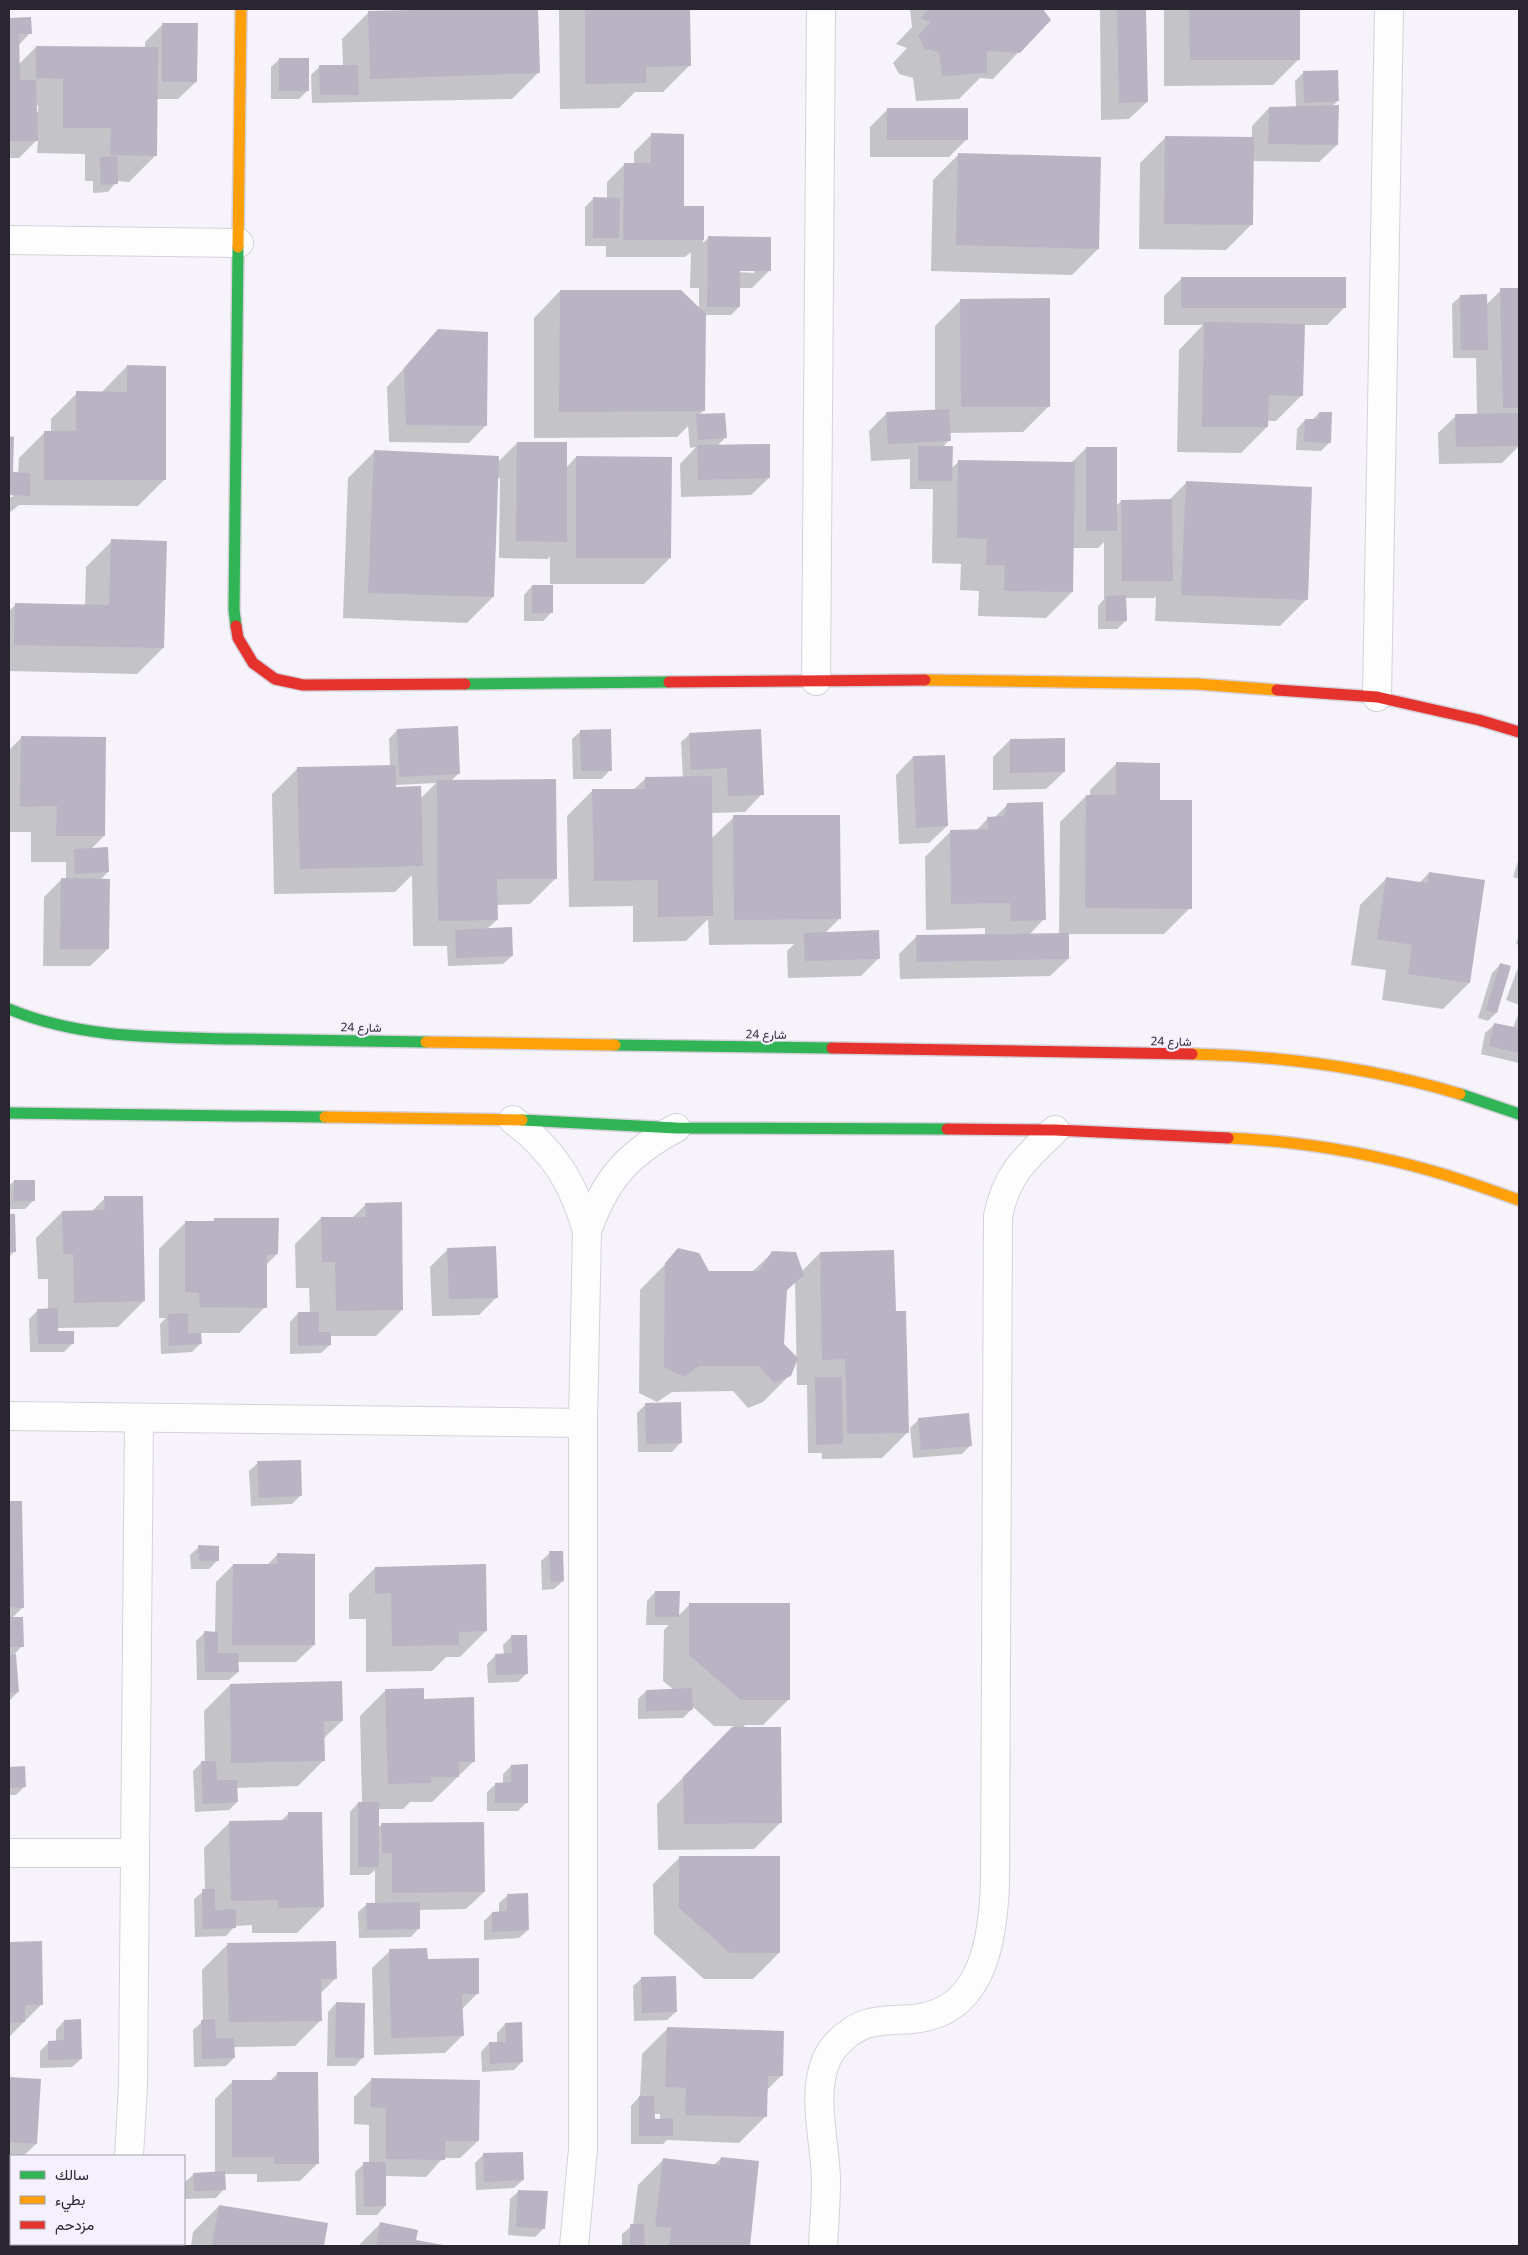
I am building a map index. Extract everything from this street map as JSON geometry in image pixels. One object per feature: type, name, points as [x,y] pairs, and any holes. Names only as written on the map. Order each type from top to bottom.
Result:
[{"type":"street","points":[[241,9],[234,610],[238,638],[253,663],[275,679],[304,685],[891,680],[1197,684],[1377,697],[1479,720],[1519,732]]},
{"type":"street","points":[[816,681],[821,9]]},
{"type":"street","points":[[1377,697],[1389,9]]},
{"type":"street","points":[[9,240],[239,243]]},
{"type":"street","name":"شارع 24","points":[[9,1009],[57,1026],[95,1034],[134,1037],[1236,1055],[1300,1061],[1364,1071],[1428,1085],[1490,1103],[1519,1114]]},
{"type":"street","points":[[9,1113],[513,1120],[676,1128],[1055,1130],[1238,1138],[1302,1144],[1368,1156],[1433,1172],[1519,1200]]},
{"type":"street","points":[[513,1120],[535,1136],[553,1157],[580,1205],[587,1231],[583,1423],[583,2149],[574,2246]]},
{"type":"street","points":[[587,1231],[596,1204],[610,1180],[628,1159],[651,1141],[676,1128]]},
{"type":"street","points":[[823,2246],[826,2182],[820,2079],[826,2060],[838,2042],[853,2029],[872,2021],[922,2018],[938,2013],[952,2005],[965,1993],[983,1963],[989,1938],[994,1911],[995,1885],[998,1216],[1002,1198],[1009,1181],[1019,1165],[1055,1130]]},
{"type":"street","points":[[9,1416],[583,1423]]},
{"type":"street","points":[[129,2155],[133,2085],[139,1418]]},
{"type":"street","points":[[9,1853],[135,1853]]},
{"type":"building","points":[[538,9],[540,73],[370,79],[368,11]]},
{"type":"building","points":[[585,9],[690,9],[691,66],[646,67],[646,83],[585,84]]},
{"type":"building","points":[[929,9],[1043,9],[1051,20],[1020,53],[987,51],[987,73],[942,76],[939,52],[925,49],[918,36],[931,22],[920,18]]},
{"type":"building","points":[[1117,9],[1146,9],[1148,102],[1119,103]]},
{"type":"building","points":[[1189,9],[1300,9],[1300,60],[1190,60]]},
{"type":"building","points":[[31,17],[32,34],[19,34],[20,80],[36,80],[38,141],[9,141],[9,18]]},
{"type":"building","points":[[162,23],[198,23],[197,82],[162,82]]},
{"type":"building","points":[[36,46],[158,47],[157,156],[110,155],[111,128],[63,128],[63,79],[36,78]]},
{"type":"building","points":[[279,58],[309,58],[309,91],[279,91]]},
{"type":"building","points":[[319,65],[358,65],[359,95],[320,95]]},
{"type":"building","points":[[1338,70],[1339,101],[1304,103],[1303,71]]},
{"type":"building","points":[[1339,105],[1338,145],[1268,144],[1269,107]]},
{"type":"building","points":[[887,108],[968,108],[968,140],[887,140]]},
{"type":"building","points":[[651,133],[684,134],[684,206],[704,206],[704,240],[623,240],[624,163],[651,163]]},
{"type":"building","points":[[1165,136],[1254,137],[1253,225],[1164,224]]},
{"type":"building","points":[[958,153],[1101,157],[1099,249],[956,245]]},
{"type":"building","points":[[117,156],[118,184],[101,185],[100,157]]},
{"type":"building","points":[[593,197],[620,198],[619,238],[593,238]]},
{"type":"building","points":[[708,236],[771,237],[771,271],[740,271],[740,307],[707,307]]},
{"type":"building","points":[[1181,277],[1346,277],[1346,308],[1181,308]]},
{"type":"building","points":[[1500,288],[1519,288],[1519,408],[1503,408]]},
{"type":"building","points":[[560,290],[681,290],[706,314],[705,411],[559,412]]},
{"type":"building","points":[[1487,294],[1488,350],[1461,350],[1460,295]]},
{"type":"building","points":[[1050,298],[1050,407],[961,407],[960,299]]},
{"type":"building","points":[[1204,322],[1305,324],[1303,396],[1269,395],[1268,427],[1202,427]]},
{"type":"building","points":[[438,329],[488,332],[487,426],[406,425],[404,368]]},
{"type":"building","points":[[127,365],[166,366],[166,480],[44,480],[44,431],[76,431],[76,391],[127,392]]},
{"type":"building","points":[[949,409],[951,441],[888,444],[886,412]]},
{"type":"building","points":[[1319,412],[1332,412],[1331,443],[1304,442],[1305,419],[1319,419]]},
{"type":"building","points":[[725,413],[727,438],[698,440],[696,414]]},
{"type":"building","points":[[1519,413],[1519,446],[1456,447],[1455,414]]},
{"type":"building","points":[[9,436],[14,437],[13,472],[30,473],[30,496],[9,495]]},
{"type":"building","points":[[517,442],[567,442],[567,542],[516,541]]},
{"type":"building","points":[[770,444],[770,478],[698,480],[697,445]]},
{"type":"building","points":[[918,446],[953,446],[952,481],[918,481]]},
{"type":"building","points":[[1086,447],[1117,447],[1117,531],[1086,531]]},
{"type":"building","points":[[374,450],[499,456],[494,597],[368,593]]},
{"type":"building","points":[[576,456],[672,457],[671,558],[576,558]]},
{"type":"building","points":[[958,460],[1075,462],[1073,592],[1004,591],[1005,565],[986,565],[987,539],[957,538]]},
{"type":"building","points":[[1186,481],[1312,487],[1308,600],[1181,595]]},
{"type":"building","points":[[1172,499],[1173,581],[1122,581],[1121,500]]},
{"type":"building","points":[[111,539],[167,541],[164,648],[14,645],[15,603],[109,605]]},
{"type":"building","points":[[532,585],[553,585],[553,613],[532,613]]},
{"type":"building","points":[[1126,595],[1127,621],[1106,621],[1106,596]]},
{"type":"building","points":[[458,726],[460,774],[399,777],[397,729]]},
{"type":"building","points":[[611,729],[612,771],[581,771],[580,730]]},
{"type":"building","points":[[761,729],[764,795],[728,796],[727,768],[691,770],[689,733]]},
{"type":"building","points":[[21,736],[106,737],[105,836],[56,836],[57,806],[20,807]]},
{"type":"building","points":[[1065,738],[1065,772],[1010,773],[1010,739]]},
{"type":"building","points":[[945,755],[948,826],[916,828],[913,756]]},
{"type":"building","points":[[1116,762],[1160,763],[1160,800],[1192,800],[1192,909],[1085,908],[1086,795],[1116,795]]},
{"type":"building","points":[[396,765],[396,787],[421,786],[423,866],[300,869],[297,767]]},
{"type":"building","points":[[712,776],[713,916],[658,917],[658,880],[594,881],[592,789],[645,789],[645,777]]},
{"type":"building","points":[[556,779],[557,879],[497,879],[498,920],[438,921],[437,780]]},
{"type":"building","points":[[1043,802],[1046,920],[1011,921],[1010,903],[951,904],[950,830],[988,829],[987,817],[1004,816],[1007,803]]},
{"type":"building","points":[[733,815],[840,815],[841,919],[734,920]]},
{"type":"building","points":[[108,847],[109,872],[75,874],[74,849]]},
{"type":"building","points":[[1429,872],[1485,880],[1470,983],[1408,974],[1412,945],[1377,939],[1386,877],[1427,883]]},
{"type":"building","points":[[61,878],[110,879],[109,949],[60,949]]},
{"type":"building","points":[[512,927],[513,956],[456,958],[455,930]]},
{"type":"building","points":[[879,930],[880,959],[805,961],[804,933]]},
{"type":"building","points":[[1069,933],[1069,959],[917,962],[916,935]]},
{"type":"building","points":[[1500,963],[1511,966],[1497,1013],[1486,1010]]},
{"type":"building","points":[[1494,1023],[1519,1028],[1519,1053],[1489,1046]]},
{"type":"building","points":[[14,1180],[35,1180],[35,1201],[13,1201]]},
{"type":"building","points":[[104,1196],[143,1196],[145,1301],[74,1303],[73,1254],[63,1254],[62,1211],[105,1210]]},
{"type":"building","points":[[402,1202],[403,1310],[336,1311],[335,1262],[322,1262],[321,1217],[366,1217],[365,1203]]},
{"type":"building","points":[[9,1214],[15,1214],[16,1252],[9,1252]]},
{"type":"building","points":[[214,1218],[279,1218],[278,1254],[267,1255],[267,1308],[200,1307],[199,1293],[185,1292],[185,1221],[214,1221]]},
{"type":"building","points":[[496,1246],[498,1298],[449,1299],[447,1248]]},
{"type":"building","points":[[678,1248],[699,1253],[709,1271],[759,1271],[772,1251],[796,1252],[804,1275],[787,1290],[784,1344],[798,1358],[791,1376],[774,1383],[759,1366],[699,1366],[684,1377],[664,1367],[665,1263]]},
{"type":"building","points":[[894,1250],[896,1311],[906,1311],[909,1433],[847,1434],[845,1359],[822,1360],[820,1252]]},
{"type":"building","points":[[58,1308],[58,1331],[74,1331],[74,1344],[38,1344],[37,1309]]},
{"type":"building","points":[[298,1312],[319,1312],[319,1332],[331,1332],[331,1345],[298,1346]]},
{"type":"building","points":[[188,1313],[188,1333],[201,1333],[202,1344],[169,1346],[168,1314]]},
{"type":"building","points":[[815,1377],[842,1377],[843,1444],[816,1445]]},
{"type":"building","points":[[681,1402],[682,1443],[646,1444],[645,1403]]},
{"type":"building","points":[[969,1413],[972,1446],[921,1450],[918,1418]]},
{"type":"building","points":[[301,1460],[302,1496],[259,1498],[257,1461]]},
{"type":"building","points":[[9,1501],[22,1501],[24,1608],[9,1607]]},
{"type":"building","points":[[198,1545],[219,1546],[219,1561],[199,1561]]},
{"type":"building","points":[[549,1551],[563,1551],[564,1581],[551,1582]]},
{"type":"building","points":[[277,1553],[315,1554],[315,1645],[232,1645],[233,1564],[277,1564]]},
{"type":"building","points":[[486,1564],[487,1631],[459,1632],[459,1645],[392,1646],[391,1593],[375,1594],[375,1567]]},
{"type":"building","points":[[655,1591],[680,1591],[679,1617],[655,1617]]},
{"type":"building","points":[[689,1603],[790,1603],[790,1700],[741,1700],[689,1655]]},
{"type":"building","points":[[9,1617],[23,1617],[24,1647],[9,1647]]},
{"type":"building","points":[[204,1631],[218,1632],[218,1653],[238,1653],[239,1672],[205,1672]]},
{"type":"building","points":[[511,1635],[527,1635],[528,1674],[496,1675],[495,1654],[512,1653]]},
{"type":"building","points":[[16,1654],[19,1692],[9,1693],[9,1655]]},
{"type":"building","points":[[342,1681],[343,1721],[324,1721],[325,1761],[231,1763],[230,1684]]},
{"type":"building","points":[[424,1688],[424,1699],[474,1697],[475,1762],[459,1762],[459,1777],[431,1777],[431,1783],[388,1784],[385,1689]]},
{"type":"building","points":[[692,1688],[693,1710],[646,1711],[646,1690]]},
{"type":"building","points":[[732,1727],[781,1727],[782,1823],[684,1824],[683,1777]]},
{"type":"building","points":[[201,1761],[216,1761],[217,1780],[237,1780],[238,1802],[203,1804]]},
{"type":"building","points":[[528,1764],[528,1803],[495,1803],[495,1783],[511,1782],[511,1765]]},
{"type":"building","points":[[25,1766],[26,1787],[9,1788],[9,1767]]},
{"type":"building","points":[[358,1802],[379,1802],[379,1867],[358,1867]]},
{"type":"building","points":[[288,1812],[322,1812],[324,1907],[278,1908],[278,1900],[231,1901],[229,1821],[288,1820]]},
{"type":"building","points":[[484,1822],[485,1892],[392,1893],[392,1853],[382,1853],[381,1823]]},
{"type":"building","points":[[679,1856],[780,1856],[780,1953],[730,1953],[679,1908]]},
{"type":"building","points":[[202,1889],[215,1889],[215,1910],[236,1909],[236,1928],[203,1929]]},
{"type":"building","points":[[528,1893],[529,1930],[492,1932],[492,1912],[507,1911],[507,1894]]},
{"type":"building","points":[[420,1902],[420,1929],[367,1930],[366,1903]]},
{"type":"building","points":[[42,1941],[43,2005],[25,2005],[25,2022],[9,2023],[9,1942]]},
{"type":"building","points":[[336,1941],[337,1979],[321,1979],[322,2021],[229,2022],[227,1943]]},
{"type":"building","points":[[427,1948],[428,1959],[479,1958],[479,1994],[462,1994],[464,2036],[391,2038],[389,1949]]},
{"type":"building","points":[[676,1976],[677,2012],[642,2013],[641,1977]]},
{"type":"building","points":[[336,2002],[365,2003],[364,2058],[335,2058]]},
{"type":"building","points":[[81,2019],[82,2059],[48,2060],[48,2041],[64,2040],[64,2020]]},
{"type":"building","points":[[215,2019],[216,2038],[234,2038],[235,2058],[202,2059],[201,2020]]},
{"type":"building","points":[[522,2022],[523,2062],[490,2064],[489,2042],[506,2042],[505,2023]]},
{"type":"building","points":[[667,2027],[784,2031],[783,2076],[768,2076],[767,2117],[685,2115],[686,2088],[665,2087]]},
{"type":"building","points":[[277,2072],[318,2072],[319,2164],[274,2164],[274,2157],[232,2157],[232,2080],[277,2080]]},
{"type":"building","points":[[9,2077],[41,2079],[37,2144],[9,2142]]},
{"type":"building","points":[[371,2078],[480,2080],[479,2141],[445,2141],[445,2160],[386,2159],[386,2108],[371,2107]]},
{"type":"building","points":[[639,2096],[654,2096],[655,2119],[673,2118],[673,2136],[639,2136]]},
{"type":"building","points":[[523,2152],[524,2180],[484,2182],[483,2153]]},
{"type":"building","points":[[721,2157],[759,2161],[750,2246],[669,2246],[671,2228],[655,2226],[663,2158],[720,2165]]},
{"type":"building","points":[[363,2162],[386,2162],[386,2206],[364,2207]]},
{"type":"building","points":[[225,2171],[226,2190],[194,2191],[193,2173]]},
{"type":"building","points":[[518,2190],[548,2191],[545,2229],[516,2227]]},
{"type":"building","points":[[219,2205],[328,2223],[324,2246],[212,2246]]},
{"type":"building","points":[[380,2222],[418,2230],[416,2240],[449,2246],[376,2246]]},
{"type":"building","points":[[630,2224],[644,2224],[645,2246],[630,2246]]},
{"type":"building","points":[[9,2233],[10,2245],[18,2245],[9,2246]]},
{"type":"traffic: fast","points":[[236,626],[234,610],[238,247]]},
{"type":"traffic: fast","points":[[465,684],[669,682]]},
{"type":"traffic: fast","points":[[9,1009],[36,1019],[64,1026],[147,1037],[426,1042]]},
{"type":"traffic: fast","points":[[615,1045],[832,1048]]},
{"type":"traffic: fast","points":[[1460,1094],[1519,1114]]},
{"type":"traffic: fast","points":[[9,1113],[325,1117]]},
{"type":"traffic: fast","points":[[522,1120],[676,1128],[947,1129]]},
{"type":"traffic: slow","points":[[238,247],[241,9]]},
{"type":"traffic: slow","points":[[925,680],[1197,684],[1277,690]]},
{"type":"traffic: slow","points":[[426,1042],[615,1045]]},
{"type":"traffic: slow","points":[[1192,1054],[1259,1057],[1327,1065],[1394,1077],[1460,1094]]},
{"type":"traffic: slow","points":[[325,1117],[522,1120]]},
{"type":"traffic: slow","points":[[1228,1138],[1331,1148],[1382,1158],[1443,1174],[1519,1200]]},
{"type":"traffic: jam","points":[[236,626],[238,638],[253,663],[275,679],[303,685],[465,684]]},
{"type":"traffic: jam","points":[[669,682],[925,680]]},
{"type":"traffic: jam","points":[[1277,690],[1377,697],[1479,720],[1519,732]]},
{"type":"traffic: jam","points":[[832,1048],[1192,1054]]},
{"type":"traffic: jam","points":[[947,1129],[1055,1130],[1228,1138]]}]
